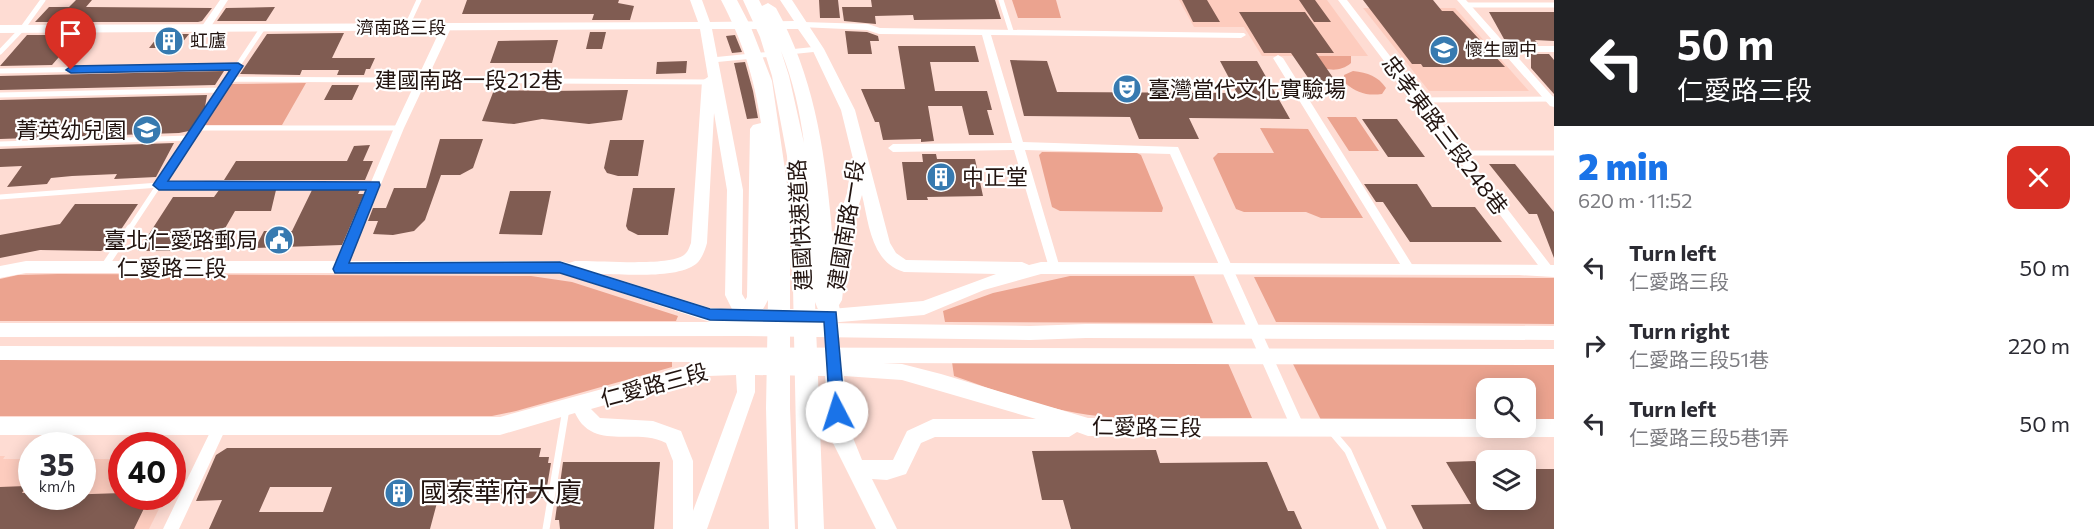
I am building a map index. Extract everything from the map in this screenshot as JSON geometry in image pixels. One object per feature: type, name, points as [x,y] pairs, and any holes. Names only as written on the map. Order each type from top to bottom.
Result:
[{"type":"highway","points":[[716,0],[738,48],[751,86],[760,138],[758,299],[746,323]]},
{"type":"highway","name":"建國快速道路","points":[[729,0],[742,25],[763,81],[780,204],[778,408],[782,529]]},
{"type":"highway","name":"建國快速道路","points":[[751,0],[766,28],[782,76],[794,139],[802,221],[811,529]]},
{"type":"highway","points":[[762,0],[784,35],[805,97],[816,159],[825,298],[831,324]]},
{"type":"highway","points":[[768,529],[778,408]]},
{"type":"main road","points":[[696,0],[705,24],[711,70],[735,190],[733,295],[746,323],[746,392],[697,529]]},
{"type":"main road","name":"建國南路一段","points":[[786,0],[818,49],[848,110],[859,154],[855,193],[841,236],[831,324],[833,362],[838,428],[843,443],[887,529]]},
{"type":"main road","name":"濟南路三段","points":[[0,29],[803,25]]},
{"type":"main road","points":[[560,267],[659,266],[686,262],[694,256],[699,243],[711,70]]},
{"type":"main road","points":[[859,154],[882,243],[885,252],[893,262],[904,266],[1048,268]]},
{"type":"main road","name":"仁愛路三段","points":[[0,272],[26,267],[340,269],[560,267],[710,315],[746,323]]},
{"type":"main road","name":"仁愛路三段","points":[[831,324],[924,308],[980,285],[1048,268],[1551,271]]},
{"type":"main road","name":"仁愛路三段","points":[[0,330],[746,323],[1256,333],[1554,333]]},
{"type":"main road","name":"仁愛路三段","points":[[0,353],[833,362],[1554,357]]},
{"type":"main road","name":"仁愛路三段","points":[[0,426],[500,426],[708,368],[745,361]]},
{"type":"main road","name":"仁愛路三段","points":[[833,362],[864,369],[909,374],[1088,428],[1554,428]]},
{"type":"main road","points":[[573,407],[588,421],[598,426],[656,429],[674,438],[683,462],[683,529]]},
{"type":"main road","points":[[857,469],[887,471],[899,468],[914,437],[933,428],[1088,428]]},
{"type":"street","points":[[205,29],[224,0]]},
{"type":"street","name":"忠孝東路三段248巷","points":[[1342,0],[1551,271]]},
{"type":"street","points":[[1463,3],[1553,101]]},
{"type":"street","points":[[803,25],[868,27],[879,31],[1241,35]]},
{"type":"street","points":[[340,269],[399,128],[446,28]]},
{"type":"street","points":[[985,31],[1020,146],[1048,268]]},
{"type":"street","points":[[1505,49],[1554,50]]},
{"type":"street","points":[[1278,58],[1409,269]]},
{"type":"street","points":[[893,148],[1020,146],[1174,150],[1298,428]]},
{"type":"street","points":[[171,529],[220,426]]},
{"type":"lane","points":[[0,52],[22,29],[43,0]]},
{"type":"lane","points":[[406,28],[419,0]]},
{"type":"lane","points":[[1001,0],[1011,31]]},
{"type":"lane","points":[[1463,3],[1554,5]]},
{"type":"lane","points":[[104,267],[230,80],[262,28]]},
{"type":"lane","name":"建國南路一段212巷","points":[[230,80],[421,79],[711,70],[818,49]]},
{"type":"lane","points":[[0,71],[238,66]]},
{"type":"lane","points":[[0,95],[223,90]]},
{"type":"lane","points":[[1418,100],[1553,101]]},
{"type":"lane","points":[[197,128],[399,128]]},
{"type":"lane","points":[[0,144],[189,138]]},
{"type":"lane","points":[[1459,153],[1554,153]]},
{"type":"lane","points":[[0,197],[159,185],[374,185]]},
{"type":"lane","points":[[0,359],[745,361]]},
{"type":"lane","points":[[1267,360],[1554,364]]},
{"type":"lane","points":[[546,529],[573,407]]},
{"type":"lane","points":[[1328,427],[1348,451],[1383,529]]},
{"type":"shaded area","points":[[1012,0],[1056,0],[1061,18],[1018,18]]},
{"type":"shaded area","points":[[1179,0],[1327,0],[1368,56],[1262,56],[1244,27],[1194,27]]},
{"type":"shaded area","name":"懷生國中","points":[[1363,8],[1455,8],[1529,91],[1429,91]]},
{"type":"shaded area","points":[[1299,56],[1351,56],[1351,63],[1331,70]]},
{"type":"shaded area","points":[[1353,71],[1372,76],[1386,88],[1382,94],[1377,95],[1362,93],[1354,89],[1345,83],[1344,75]]},
{"type":"shaded area","points":[[306,83],[282,125],[205,125],[231,84]]},
{"type":"shaded area","points":[[1327,117],[1356,117],[1379,151],[1349,151]]},
{"type":"shaded area","points":[[1260,128],[1308,129],[1363,218],[1321,218],[1306,212],[1244,212],[1236,209],[1213,158],[1218,153],[1274,153]]},
{"type":"shaded area","points":[[1042,152],[1137,153],[1141,155],[1163,208],[1162,212],[1060,211],[1052,207],[1039,155]]},
{"type":"shaded area","points":[[18,275],[531,276],[572,282],[678,316],[676,321],[0,321],[0,279]]},
{"type":"shaded area","points":[[1070,276],[1194,276],[1213,323],[945,322],[943,311],[993,293]]},
{"type":"shaded area","points":[[1254,277],[1554,278],[1554,324],[1276,322]]},
{"type":"shaded area","points":[[0,360],[672,361],[672,367],[492,416],[0,416]]},
{"type":"shaded area","points":[[952,362],[1228,363],[1252,418],[1142,419],[1077,413],[1030,402],[954,376]]},
{"type":"shaded area","points":[[1293,364],[1554,364],[1554,420],[1536,420],[1536,378],[1476,378],[1476,420],[1321,420]]},
{"type":"shaded area","points":[[0,456],[5,456],[3,459],[18,459],[18,510],[96,510],[96,459],[108,459],[108,510],[158,510],[149,529],[0,529]]},
{"type":"building","points":[[76,0],[92,0],[86,7],[212,8],[202,21],[198,22],[35,22],[49,7],[69,7]]},
{"type":"building","points":[[467,0],[619,0],[618,3],[634,6],[630,20],[592,20],[594,14],[462,14]]},
{"type":"building","points":[[819,0],[838,0],[840,18],[820,18]]},
{"type":"building","points":[[871,0],[995,0],[1001,19],[914,20],[913,15],[875,16],[876,24],[844,21],[842,7],[872,7]]},
{"type":"building","points":[[1182,0],[1207,0],[1220,22],[1193,22]]},
{"type":"building","points":[[1299,0],[1315,0],[1331,22],[1314,22]]},
{"type":"building","name":"懷生國中","points":[[1363,0],[1433,0],[1442,11],[1453,11],[1505,67],[1423,67],[1421,64],[1412,64]]},
{"type":"building","points":[[275,7],[266,21],[217,21],[226,8]]},
{"type":"building","points":[[1239,12],[1305,12],[1334,53],[1316,53],[1336,82],[1311,82],[1291,53],[1264,53]]},
{"type":"building","points":[[1489,12],[1554,12],[1554,41],[1535,40],[1538,44],[1532,44],[1504,39]]},
{"type":"building","points":[[845,31],[867,32],[878,36],[879,41],[870,41],[872,54],[848,54]]},
{"type":"building","points":[[590,32],[606,32],[602,49],[586,49]]},
{"type":"building","points":[[344,33],[332,58],[375,58],[364,75],[337,75],[339,70],[302,70],[300,75],[240,74],[267,34]]},
{"type":"building","name":"虹廬","points":[[160,34],[189,34],[178,48],[149,48]]},
{"type":"building","points":[[27,35],[78,35],[52,65],[0,66]]},
{"type":"building","points":[[735,35],[742,52],[732,53],[726,36]]},
{"type":"building","points":[[558,40],[552,63],[490,63],[498,41]]},
{"type":"building","points":[[898,46],[975,46],[979,62],[930,62],[935,91],[987,91],[992,110],[987,110],[994,135],[969,135],[962,106],[928,106],[934,141],[883,140],[879,122],[875,122],[861,89],[905,89]]},
{"type":"building","points":[[1531,54],[1549,54],[1554,60],[1554,94],[1531,68]]},
{"type":"building","points":[[1010,60],[1047,61],[1057,92],[1237,93],[1220,61],[1257,61],[1290,119],[1189,118],[1199,139],[1139,139],[1130,117],[1024,116]]},
{"type":"building","points":[[687,61],[686,73],[656,74],[657,62]]},
{"type":"building","points":[[745,62],[758,118],[747,119],[734,63]]},
{"type":"building","points":[[224,71],[215,85],[0,90],[0,76]]},
{"type":"building","points":[[332,85],[359,85],[352,100],[324,100]]},
{"type":"building","points":[[494,90],[628,90],[622,120],[589,124],[542,119],[514,124],[482,121]]},
{"type":"building","points":[[207,95],[205,107],[189,131],[0,139],[0,100]]},
{"type":"building","points":[[1362,119],[1397,119],[1425,157],[1388,157]]},
{"type":"building","points":[[440,139],[483,139],[473,168],[460,175],[441,175],[425,220],[414,231],[393,235],[373,234],[378,221],[368,221],[373,208],[386,208],[394,188],[426,188]]},
{"type":"building","points":[[610,140],[644,140],[638,176],[618,176],[607,173],[604,168]]},
{"type":"building","points":[[174,143],[156,177],[114,179],[117,174],[72,176],[51,178],[47,184],[7,187],[22,166],[0,167],[0,149]]},
{"type":"building","points":[[370,145],[363,161],[373,161],[365,180],[224,180],[236,161],[347,161],[354,146]]},
{"type":"building","name":"中正堂","points":[[922,154],[936,154],[937,159],[975,159],[983,196],[927,197],[928,200],[907,200],[902,162],[923,162]]},
{"type":"building","points":[[1489,164],[1515,164],[1554,212],[1554,258],[1537,214],[1529,214]]},
{"type":"building","points":[[1364,184],[1417,184],[1432,207],[1475,207],[1502,242],[1410,242],[1383,202],[1376,202]]},
{"type":"building","points":[[633,188],[675,188],[668,235],[638,235],[628,230],[626,226]]},
{"type":"building","points":[[219,190],[276,190],[271,211],[235,211],[216,244],[212,244],[209,250],[138,251],[173,197],[214,197]]},
{"type":"building","points":[[312,190],[360,190],[358,194],[364,194],[342,245],[255,248],[264,231],[292,231]]},
{"type":"building","points":[[510,191],[551,191],[542,235],[499,234]]},
{"type":"building","points":[[75,204],[138,204],[110,246],[101,251],[40,250],[0,258],[0,235],[60,224]]},
{"type":"building","points":[[227,448],[541,448],[539,457],[549,457],[548,463],[551,463],[545,498],[438,499],[430,529],[209,529],[222,500],[196,501],[216,455]],"holes":[[[270,487],[332,487],[323,512],[259,512]]]},
{"type":"building","points":[[1156,450],[1160,463],[1267,462],[1288,511],[1294,511],[1302,529],[1071,529],[1063,500],[1042,500],[1032,451]]},
{"type":"building","points":[[1475,461],[1476,510],[1536,510],[1536,469],[1554,469],[1554,529],[1423,529],[1411,505],[1471,504],[1446,462]]},
{"type":"building","points":[[563,462],[660,462],[654,529],[560,529],[559,520],[555,520]]},
{"type":"building","points":[[18,486],[18,510],[96,510],[96,494],[108,493],[108,510],[143,510],[134,529],[0,529],[0,487]]},
{"type":"place","name":"虹廬","points":[[169,41]]},
{"type":"place","name":"懷生國中","points":[[1444,50]]},
{"type":"place","name":"臺灣當代文化實驗場","points":[[1127,89]]},
{"type":"place","name":"菁英幼兒園","points":[[147,130]]},
{"type":"place","name":"中正堂","points":[[941,177]]},
{"type":"place","name":"臺北仁愛路郵局","points":[[279,240]]},
{"type":"place","name":"國泰華府大廈","points":[[399,493]]},
{"type":"route","points":[[71,70],[238,66],[159,185],[374,185],[340,269],[560,267],[710,315],[831,316],[837,412]]}]
